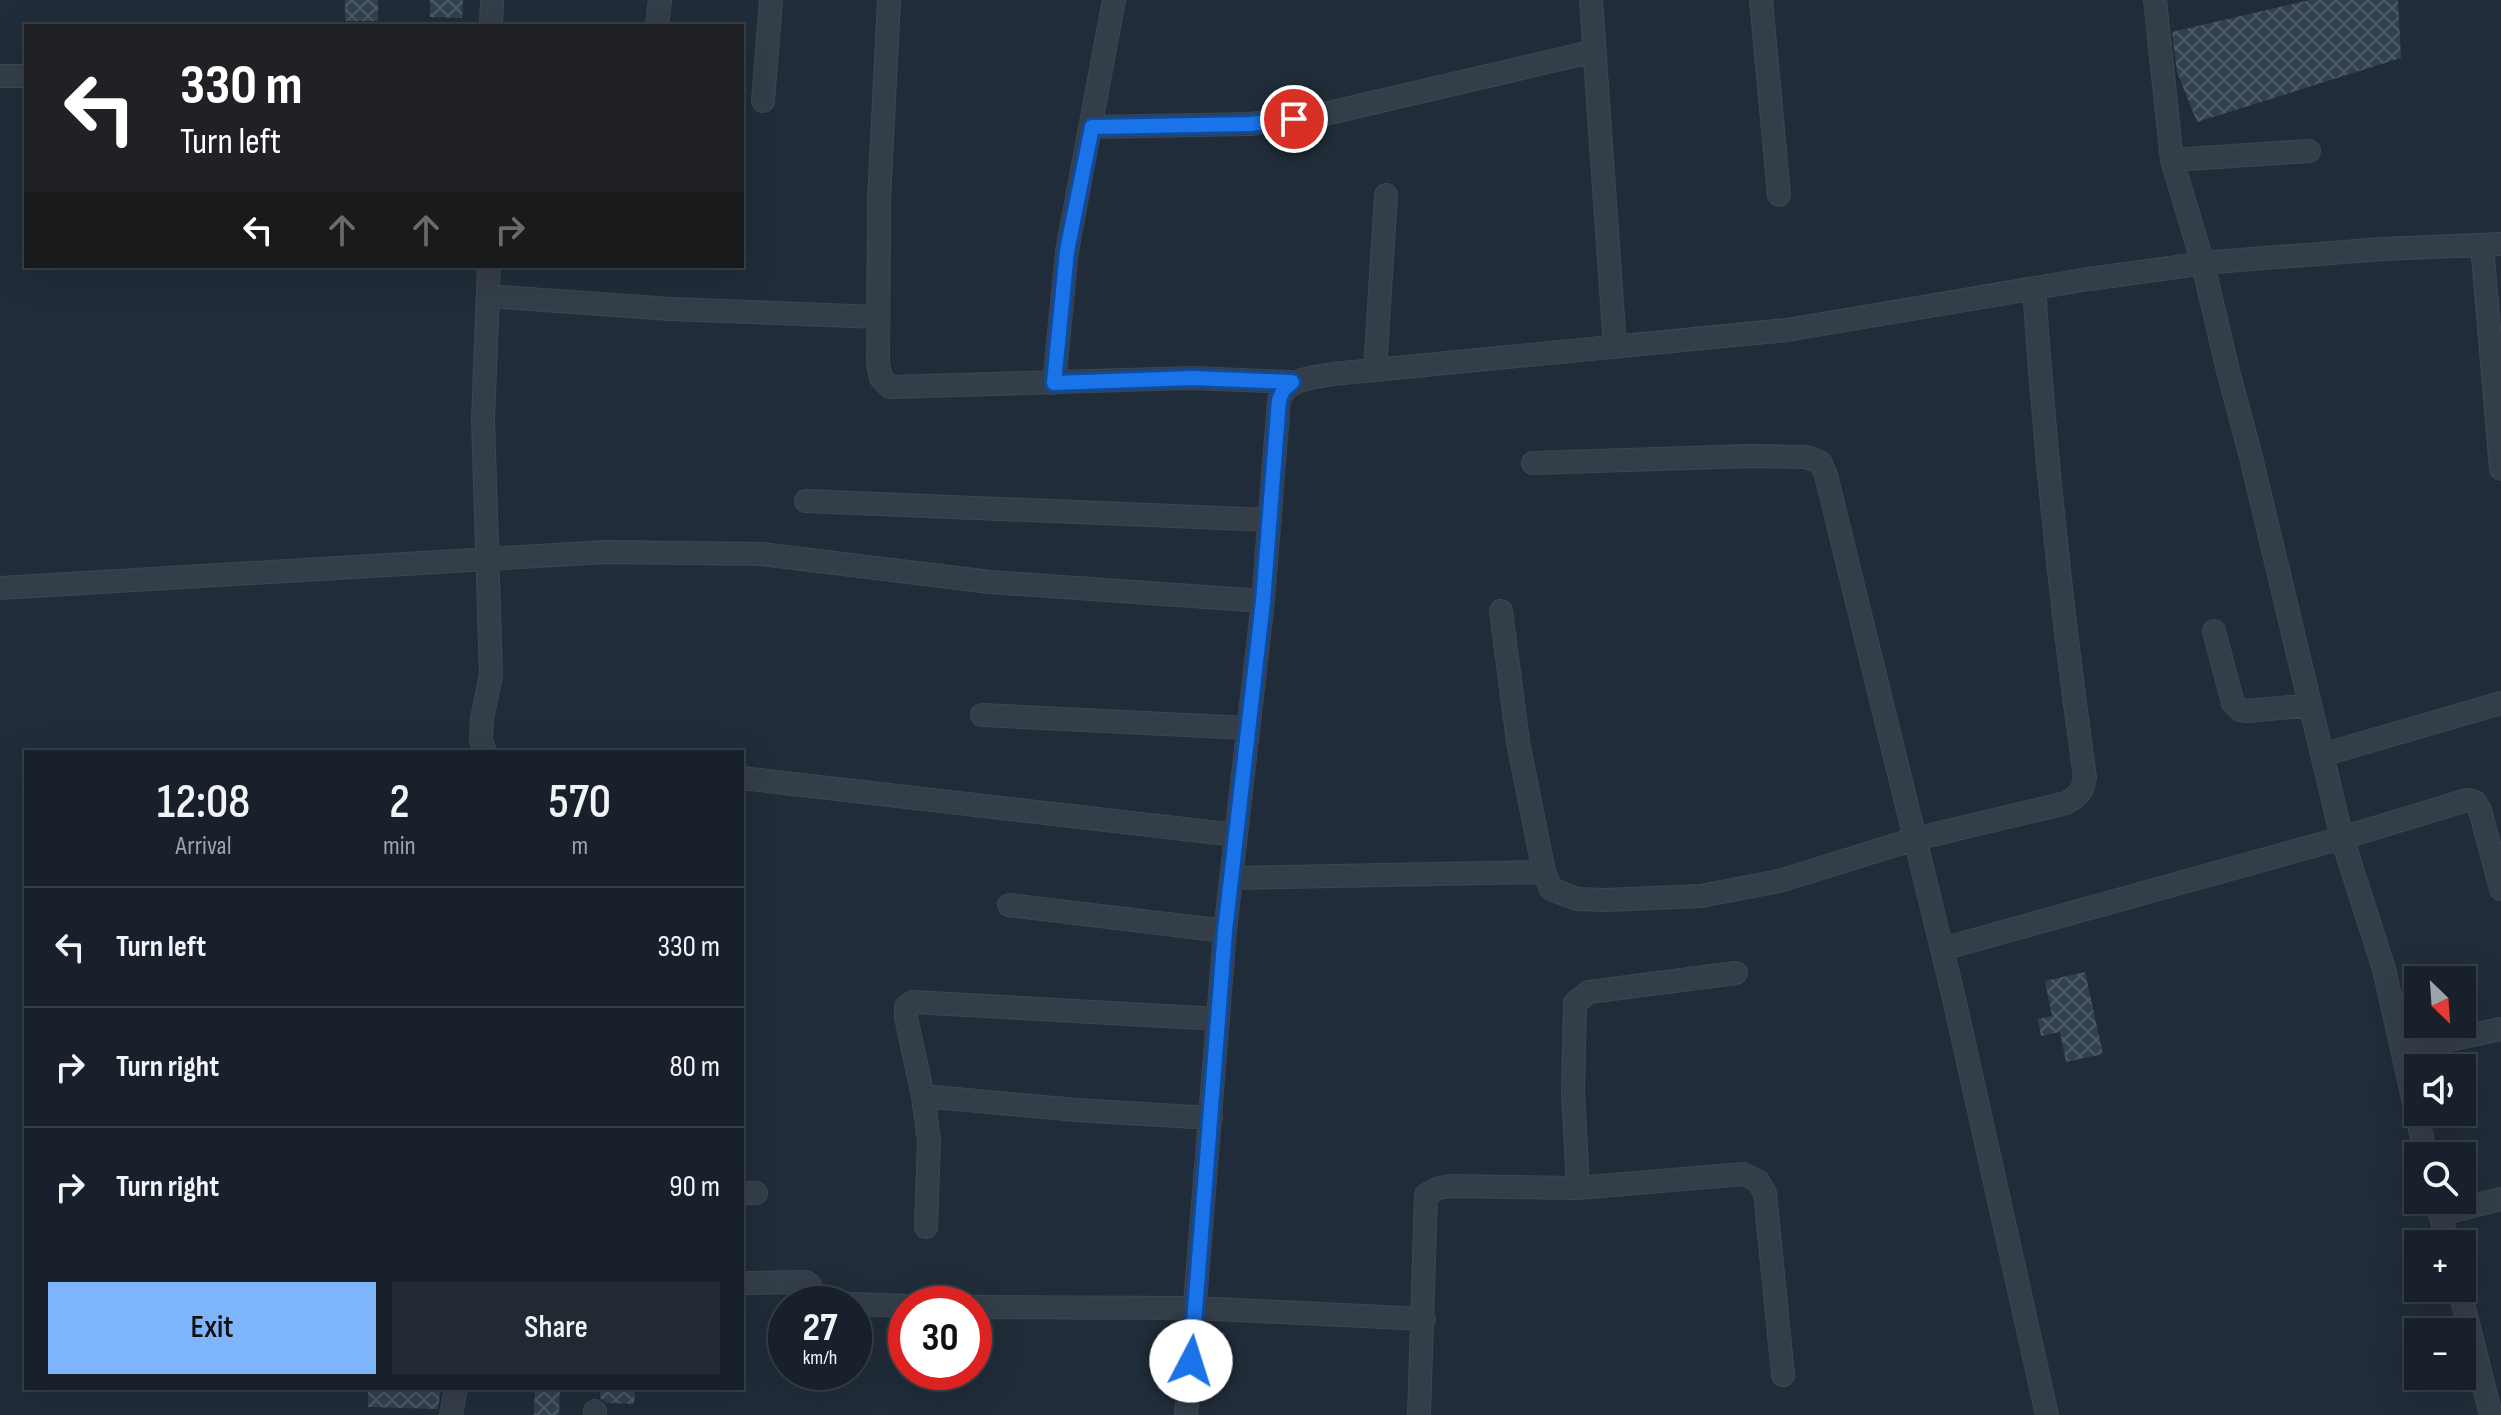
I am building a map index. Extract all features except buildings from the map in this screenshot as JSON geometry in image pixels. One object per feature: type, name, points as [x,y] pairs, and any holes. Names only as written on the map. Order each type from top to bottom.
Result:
[{"type":"street","points":[[491,24],[492,0]]},
{"type":"street","points":[[657,24],[660,0]]},
{"type":"street","points":[[763,101],[771,0]]},
{"type":"street","points":[[889,0],[879,200],[878,364],[881,378],[890,387],[1193,378],[1292,382],[1333,374],[1787,330],[2034,288],[2203,264],[2383,249],[2492,244],[2501,469]]},
{"type":"street","points":[[1054,383],[1067,251],[1114,0]]},
{"type":"street","points":[[1591,0],[1615,347]]},
{"type":"street","points":[[1761,0],[1779,195]]},
{"type":"street","points":[[2155,0],[2172,160],[2203,264],[2342,838],[2384,969],[2423,1142]]},
{"type":"street","points":[[1092,127],[1250,124],[1316,116],[1595,51]]},
{"type":"street","points":[[0,76],[24,76]]},
{"type":"street","points":[[2172,160],[2309,151]]},
{"type":"street","points":[[1375,370],[1386,195]]},
{"type":"street","points":[[484,750],[481,740],[482,719],[491,675],[483,419],[489,268]]},
{"type":"street","points":[[1501,611],[1518,742],[1544,872],[1551,889],[1577,899],[1701,896],[1779,881],[1915,839],[2066,803],[2078,796],[2084,789],[2085,777],[2044,433],[2034,288]]},
{"type":"street","points":[[488,296],[671,309],[878,317]]},
{"type":"street","points":[[1186,1415],[1225,931],[1263,601],[1279,400],[1283,390],[1292,382]]},
{"type":"street","points":[[1533,463],[1750,456],[1806,457],[1820,462],[1826,475],[1942,949],[2047,1415]]},
{"type":"street","points":[[806,501],[1270,520]]},
{"type":"street","points":[[0,588],[606,552],[761,554],[990,582],[1263,601]]},
{"type":"street","points":[[2214,631],[2233,703],[2240,710],[2310,705]]},
{"type":"street","points":[[2322,755],[2501,703]]},
{"type":"street","points":[[982,715],[1248,728]]},
{"type":"street","points":[[744,778],[1236,835]]},
{"type":"street","points":[[1942,949],[2342,838],[2467,800],[2475,802],[2480,810],[2501,889]]},
{"type":"street","points":[[1231,878],[1544,872]]},
{"type":"street","points":[[1009,905],[1225,931]]},
{"type":"street","points":[[1578,1188],[1573,1092],[1575,1003],[1589,992],[1736,973]]},
{"type":"street","points":[[926,1227],[929,1141],[906,1017],[906,1007],[913,1002],[1218,1019]]},
{"type":"street","points":[[2402,1050],[2501,1029]]},
{"type":"street","points":[[923,1096],[1211,1118]]},
{"type":"street","points":[[1419,1415],[1426,1195],[1452,1186],[1578,1188],[1743,1174],[1758,1181],[1765,1193],[1783,1375]]},
{"type":"street","points":[[2476,1202],[2501,1199]]},
{"type":"street","points":[[744,1283],[806,1282],[810,1286]]},
{"type":"street","points":[[2463,1302],[2491,1415]]},
{"type":"street","points":[[992,1307],[1196,1308],[1424,1319]]},
{"type":"street","points":[[451,1415],[456,1390]]},
{"type":"route","points":[[1191,1361],[1225,931],[1263,601],[1279,400],[1283,390],[1292,382],[1193,378],[1054,383],[1067,251],[1092,127],[1250,124],[1294,119]]}]
